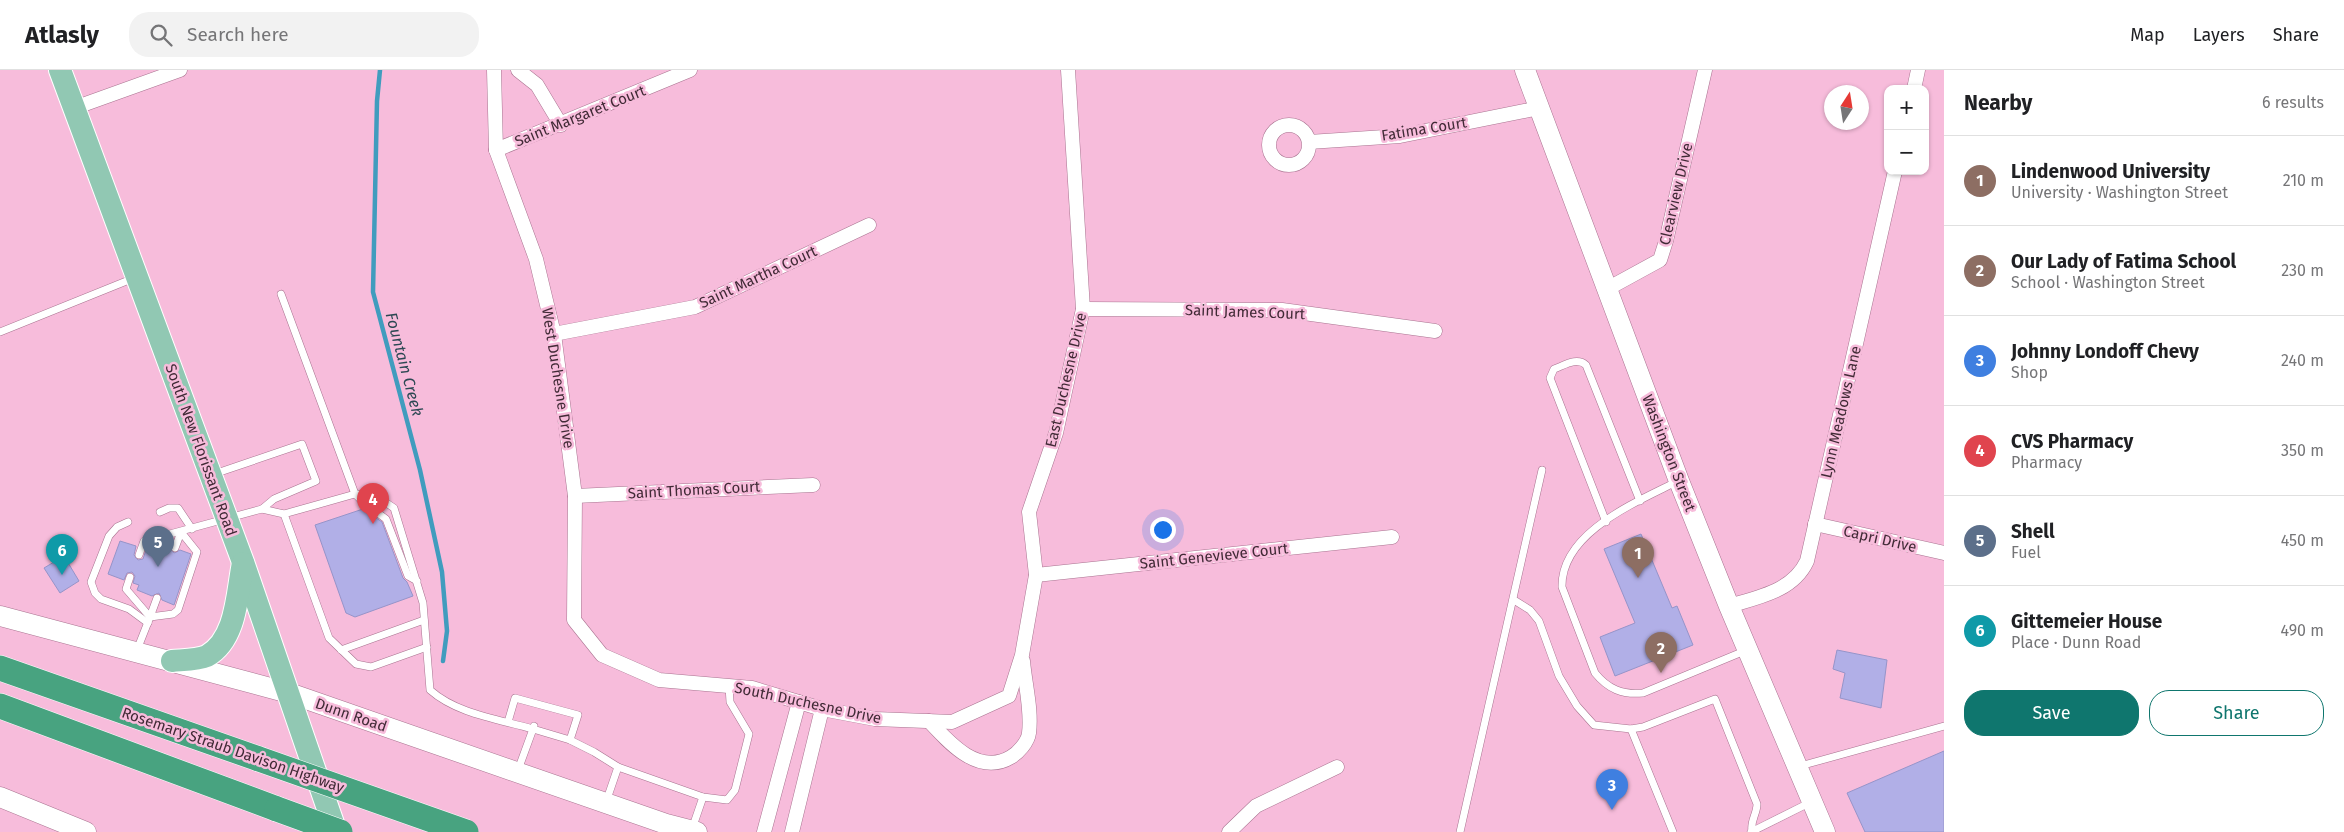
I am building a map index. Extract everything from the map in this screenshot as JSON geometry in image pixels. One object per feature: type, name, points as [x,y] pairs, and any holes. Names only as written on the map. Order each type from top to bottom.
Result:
[{"type":"highway","name":"Rosemary Straub Davison Highway","points":[[0,668],[466,832]]},
{"type":"highway","points":[[0,706],[338,832]]},
{"type":"main road","name":"South New Florissant Road","points":[[60,70],[209,476],[243,562],[338,832]]},
{"type":"main road","name":"Washington Street","points":[[1525,70],[1679,480],[1747,650],[1825,832]]},
{"type":"main road","points":[[172,662],[206,656],[216,649],[229,632],[243,562]]},
{"type":"main road","name":"Dunn Road","points":[[0,616],[289,693],[666,824],[694,831]]},
{"type":"main road","points":[[0,797],[86,832]]},
{"type":"street","points":[[74,108],[180,70]]},
{"type":"street","name":"West Duchesne Drive","points":[[494,70],[496,150],[536,259],[554,334],[575,496],[574,620],[602,655]]},
{"type":"street","points":[[518,70],[537,85],[561,125]]},
{"type":"street","name":"Saint Margaret Court","points":[[496,150],[561,125],[690,70]]},
{"type":"street","name":"East Duchesne Drive","points":[[1022,655],[1036,575],[1029,512],[1056,433],[1083,309],[1068,70]]},
{"type":"street","name":"Clearview Drive","points":[[1607,288],[1660,260],[1705,70]]},
{"type":"street","points":[[1915,85],[1918,70]]},
{"type":"street","name":"Fatima Court","points":[[1308,142],[1400,136],[1539,108]]},
{"type":"street","name":"Lynn Meadows Lane","points":[[1729,606],[1772,593],[1794,580],[1807,561],[1894,175]]},
{"type":"street","name":"Saint Martha Court","points":[[554,334],[695,307],[869,225]]},
{"type":"street","name":"Saint James Court","points":[[1083,309],[1282,310],[1435,331]]},
{"type":"street","name":"Saint Thomas Court","points":[[575,496],[813,485]]},
{"type":"street","name":"Capri Drive","points":[[1815,524],[1944,554]]},
{"type":"street","name":"Saint Genevieve Court","points":[[1036,575],[1392,537]]},
{"type":"street","name":"South Duchesne Drive","points":[[602,655],[659,680],[752,688],[822,709],[875,719],[952,722],[1009,696],[1022,655]]},
{"type":"street","points":[[929,721],[952,746],[980,762],[1000,764],[1017,754],[1029,735],[1022,655]]},
{"type":"street","points":[[764,832],[799,702]]},
{"type":"street","points":[[792,832],[822,709]]},
{"type":"street","points":[[1229,832],[1256,806],[1337,767]]},
{"type":"lane","points":[[0,332],[136,277]]},
{"type":"lane","points":[[281,294],[355,494],[386,519],[408,576],[417,581]]},
{"type":"lane","points":[[1606,522],[1550,378],[1554,369],[1576,361],[1586,365],[1640,501]]},
{"type":"lane","points":[[139,555],[144,541],[262,509],[274,499],[316,481],[302,444],[209,476]]},
{"type":"lane","points":[[1460,832],[1542,470]]},
{"type":"lane","points":[[1679,480],[1606,522],[1585,537],[1571,552],[1562,574],[1562,586],[1595,673],[1604,684],[1615,690],[1630,694],[1643,693],[1747,650]]},
{"type":"lane","points":[[262,509],[284,514],[355,494],[376,496],[394,508],[423,603],[430,690],[444,702],[456,707],[508,722],[533,726],[570,740],[618,767],[704,797],[727,800],[735,790],[749,734],[730,702],[729,686]]},
{"type":"lane","points":[[160,512],[170,508],[178,508],[192,529]]},
{"type":"lane","points":[[284,514],[329,638],[356,664],[372,667],[427,647]]},
{"type":"lane","points":[[128,522],[117,526],[109,536],[92,582],[95,593],[101,599],[129,609],[149,620],[173,614],[178,610],[197,552],[181,532]]},
{"type":"lane","points":[[175,548],[181,532]]},
{"type":"lane","points":[[130,577],[126,589],[149,620]]},
{"type":"lane","points":[[136,653],[157,598]]},
{"type":"lane","points":[[1514,600],[1530,610],[1539,621],[1559,676],[1577,706],[1594,725],[1631,729],[1643,727],[1715,699],[1757,804],[1757,811],[1751,823],[1751,832],[1811,802]]},
{"type":"lane","points":[[341,650],[424,620]]},
{"type":"lane","points":[[508,722],[515,698],[578,715],[570,740]]},
{"type":"lane","points":[[518,772],[533,726]]},
{"type":"lane","points":[[1797,767],[1944,726]]},
{"type":"lane","points":[[1631,729],[1673,832]]},
{"type":"lane","points":[[606,802],[618,767]]},
{"type":"lane","points":[[694,831],[704,797]]},
{"type":"building","points":[[363,509],[382,522],[403,578],[407,582],[413,596],[355,617],[346,613],[315,525]]},
{"type":"building","points":[[1641,534],[1672,608],[1677,606],[1693,645],[1615,676],[1600,637],[1635,623],[1604,549]]},
{"type":"building","points":[[120,541],[136,546],[134,555],[138,560],[143,559],[146,550],[151,551],[154,544],[158,543],[170,547],[174,553],[180,550],[191,554],[174,605],[162,600],[159,593],[152,596],[137,590],[139,585],[133,583],[135,576],[132,572],[127,573],[124,580],[108,574]]},
{"type":"building","points":[[64,556],[79,581],[60,593],[44,568]]},
{"type":"building","points":[[1837,650],[1887,660],[1881,708],[1840,698],[1845,673],[1833,669]]},
{"type":"building","points":[[1944,751],[1944,832],[1865,832],[1847,793]]},
{"type":"waterway","name":"Fountain Creek","points":[[380,70],[377,101],[373,292],[420,470],[442,572],[447,631],[443,661]]},
{"type":"place","name":"CVS Pharmacy","points":[[373,524]]},
{"type":"place","name":"Shell","points":[[158,567]]},
{"type":"place","name":"Gittemeier House","points":[[62,575]]},
{"type":"place","name":"Lindenwood University","points":[[1638,578]]},
{"type":"place","name":"Our Lady of Fatima School","points":[[1661,673]]},
{"type":"place","name":"Johnny Londoff Chevy","points":[[1612,810]]}]
